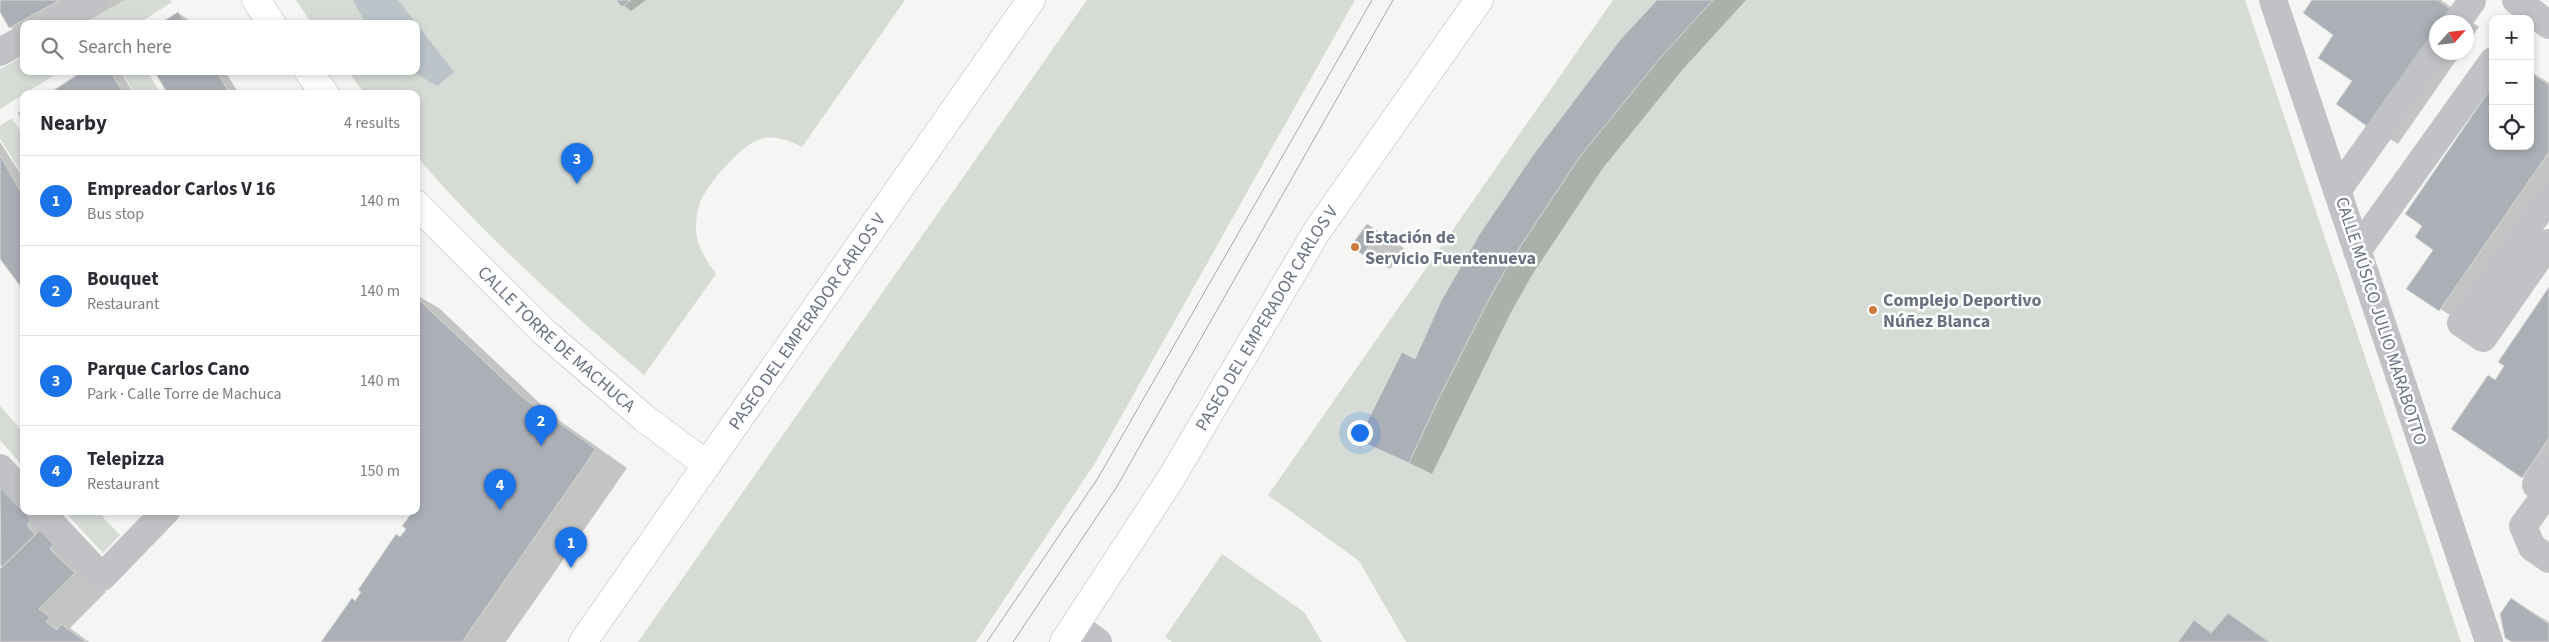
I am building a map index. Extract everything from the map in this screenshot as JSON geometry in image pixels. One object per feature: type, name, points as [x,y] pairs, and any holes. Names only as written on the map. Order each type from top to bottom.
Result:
[{"type":"main road","points":[[256,0],[269,20]]},
{"type":"main road","name":"PASEO DEL EMPERADOR CARLOS V","points":[[583,642],[1031,0]]},
{"type":"main road","name":"PASEO DEL EMPERADOR CARLOS V","points":[[1070,634],[1170,480],[1317,231],[1479,0]]},
{"type":"main road","points":[[311,75],[321,90]]},
{"type":"main road","name":"CALLE TORRE DE MACHUCA","points":[[420,208],[543,331],[644,418],[707,465]]},
{"type":"street","points":[[59,20],[96,0]]},
{"type":"street","name":"CALLE MÚSICO JULIO MARABOTTO","points":[[2273,0],[2488,642]]},
{"type":"street","points":[[2516,0],[2549,25]]},
{"type":"street","points":[[0,52],[20,41]]},
{"type":"street","points":[[2337,191],[2430,60]]},
{"type":"street","points":[[2357,250],[2489,67]]},
{"type":"street","points":[[2549,197],[2461,323],[2483,338],[2549,243]]},
{"type":"street","points":[[0,468],[20,490]]},
{"type":"street","points":[[2544,481],[2523,526],[2532,547],[2549,559]]},
{"type":"street","points":[[44,515],[102,577],[162,515]]},
{"type":"street","points":[[1070,634],[1098,642]]},
{"type":"shaded area","points":[[125,0],[171,0],[172,2],[144,20],[89,20]]},
{"type":"shaded area","points":[[296,0],[905,0],[802,147],[786,140],[775,138],[758,140],[750,144],[733,159],[708,188],[698,208],[696,235],[703,253],[716,274],[644,375],[526,270],[469,214],[420,161],[420,90],[362,90],[351,75],[420,75],[420,20],[309,20]]},
{"type":"shaded area","points":[[353,0],[398,0],[414,20],[364,20]]},
{"type":"shaded area","points":[[1087,0],[1355,0],[1095,463],[976,642],[638,642]]},
{"type":"shaded area","name":"Complejo Deportivo Núñez Blanca","points":[[1613,0],[2245,0],[2461,642],[1406,642],[1359,561],[1268,495]]},
{"type":"shaded area","points":[[420,28],[454,72],[437,86],[418,75],[420,75]]},
{"type":"shaded area","points":[[20,58],[20,75],[55,75],[30,90],[20,90],[20,97],[0,109],[0,69]]},
{"type":"shaded area","points":[[123,75],[149,75],[159,90],[133,90]]},
{"type":"shaded area","points":[[12,118],[20,131],[20,171],[0,139],[0,126]]},
{"type":"shaded area","points":[[0,406],[20,428],[20,463],[0,440]]},
{"type":"shaded area","points":[[68,515],[101,515],[120,535],[103,553]]},
{"type":"shaded area","points":[[1222,554],[1304,612],[1322,642],[1172,642],[1165,637]]},
{"type":"building","points":[[0,0],[60,0],[24,20],[20,20],[20,22],[9,28],[0,12]]},
{"type":"building","points":[[616,0],[631,0],[622,7]]},
{"type":"building","points":[[1657,0],[1713,0],[1661,57],[1581,155],[1510,262],[1436,404],[1409,463],[1358,440],[1402,352],[1415,359],[1441,301],[1479,235],[1533,155],[1620,40]]},
{"type":"building","points":[[2312,0],[2438,0],[2450,9],[2445,15],[2429,15],[2429,38],[2368,127],[2336,104],[2352,81],[2318,58],[2333,35],[2303,13]]},
{"type":"building","points":[[178,12],[183,20],[165,20]]},
{"type":"building","points":[[77,75],[112,75],[122,90],[54,90]]},
{"type":"building","points":[[156,75],[218,75],[228,90],[166,90]]},
{"type":"building","points":[[2534,75],[2549,85],[2549,152],[2439,311],[2406,289],[2433,250],[2415,237],[2422,226],[2405,214],[2489,91],[2489,150],[2534,150]]},
{"type":"building","points":[[0,155],[20,190],[20,286],[0,259]]},
{"type":"building","points":[[1367,224],[1379,232],[1363,255],[1351,246]]},
{"type":"building","points":[[2549,287],[2549,438],[2522,478],[2451,429],[2488,375],[2495,380],[2504,366],[2498,362]]},
{"type":"building","points":[[420,301],[521,396],[596,449],[462,642],[321,642],[352,598],[355,601],[361,592],[358,590],[396,534],[400,537],[406,529],[402,526],[410,515],[420,515]]},
{"type":"building","points":[[0,487],[20,508],[20,515],[27,515],[32,520],[27,525],[35,535],[1,568]]},
{"type":"building","points":[[40,530],[54,544],[50,549],[75,573],[39,609],[50,617],[46,622],[57,630],[61,624],[86,642],[0,642],[0,569]]},
{"type":"building","points":[[2511,598],[2549,624],[2549,642],[2512,642],[2505,638],[2500,614]]},
{"type":"building","points":[[2228,613],[2269,642],[2178,642],[2194,620],[2211,633]]},
{"type":"tram line","points":[[987,642],[1098,478],[1372,0]]},
{"type":"tram line","points":[[1013,642],[1116,488],[1393,0]]},
{"type":"place","name":"Parque Carlos Cano","points":[[577,184]]},
{"type":"place","name":"Estación de Servicio Fuentenueva","points":[[1355,247]]},
{"type":"place","name":"Complejo Deportivo Núñez Blanca","points":[[1873,310]]},
{"type":"place","name":"Bouquet","points":[[541,446]]},
{"type":"place","name":"Telepizza","points":[[500,510]]},
{"type":"place","name":"Empreador Carlos V 16","points":[[571,568]]}]
